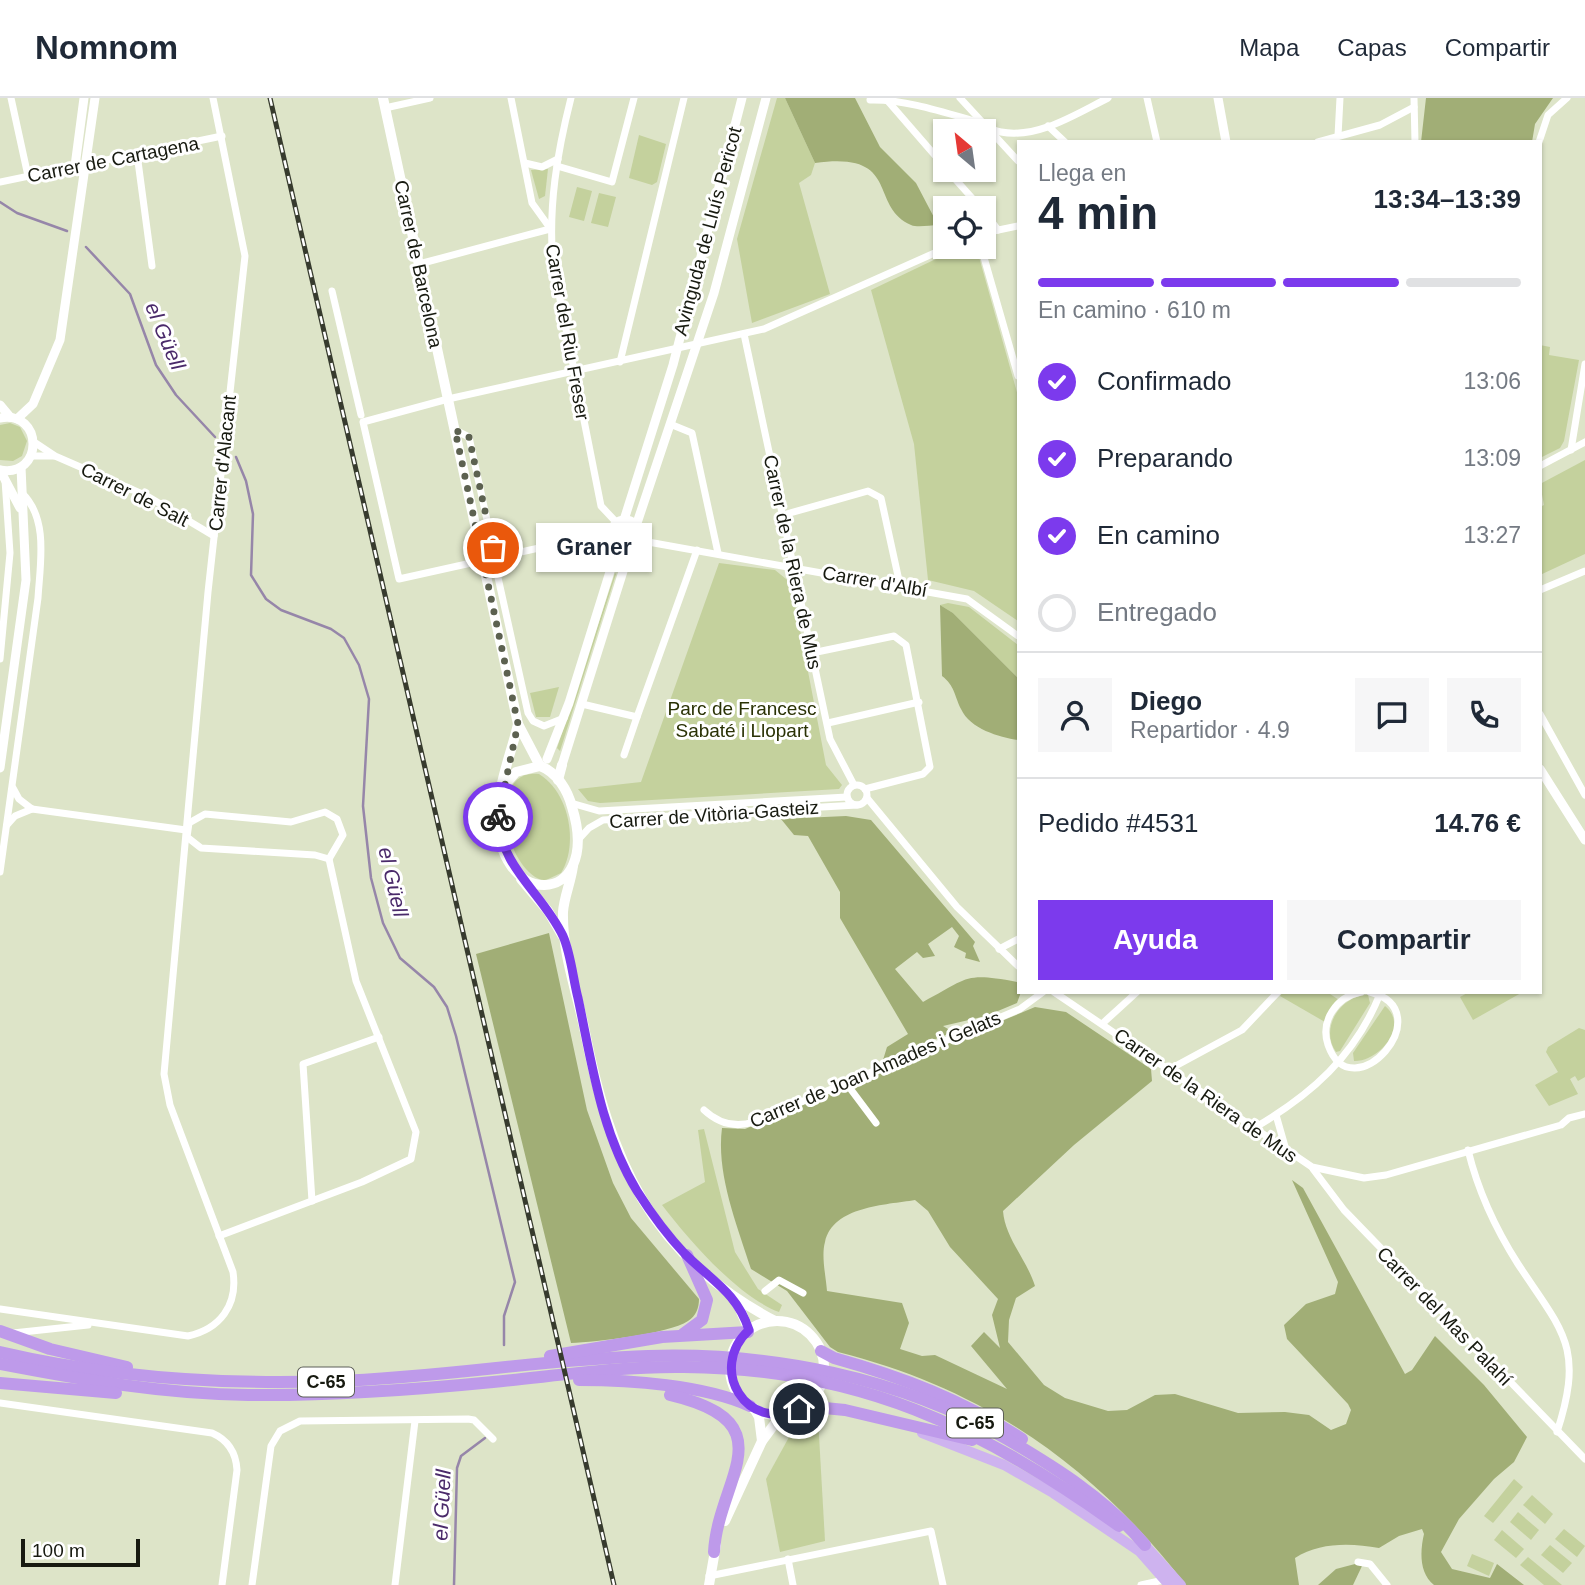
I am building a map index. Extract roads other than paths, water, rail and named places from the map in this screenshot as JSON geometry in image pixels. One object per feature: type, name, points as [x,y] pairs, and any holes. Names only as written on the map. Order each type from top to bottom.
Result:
[{"type":"highway","points":[[470,1378],[578,1367],[678,1336],[696,1327],[707,1310],[704,1290],[687,1255]]},
{"type":"highway","points":[[678,1336],[749,1331]]},
{"type":"highway","points":[[4,1332],[92,1361],[185,1380]]},
{"type":"highway","points":[[821,1351],[834,1359],[919,1384],[984,1414],[1067,1470],[1089,1491]]},
{"type":"highway","name":"C-65","points":[[0,1352],[103,1372],[185,1380],[470,1378]]},
{"type":"highway","name":"C-65","points":[[528,1372],[647,1362],[759,1371],[851,1383],[938,1405],[993,1431],[1089,1491],[1126,1523],[1145,1545]]},
{"type":"highway","name":"C-65","points":[[0,1364],[103,1384],[207,1393],[339,1393],[470,1378]]},
{"type":"highway","points":[[578,1367],[708,1406],[723,1416],[735,1433],[740,1457],[715,1529],[714,1552]]},
{"type":"highway","points":[[470,1378],[528,1372]]},
{"type":"highway","name":"C-65","points":[[851,1383],[988,1440],[1048,1476],[1145,1545]]},
{"type":"highway","points":[[640,1384],[733,1398],[752,1407]]},
{"type":"highway","points":[[0,1386],[179,1397],[207,1393]]},
{"type":"highway","points":[[804,1406],[822,1406],[969,1438],[1048,1476]]},
{"type":"main road","name":"Carrer de Barcelona","points":[[384,103],[517,722],[543,764]]},
{"type":"main road","name":"Carrer de Barcelona","points":[[502,788],[517,722]]},
{"type":"main road","points":[[564,938],[548,911],[518,876],[507,856],[499,832],[502,788],[516,772],[543,764],[558,780],[571,803],[578,840],[563,911],[564,938],[595,1083],[611,1137],[640,1197],[687,1255],[735,1298],[775,1321],[803,1329],[821,1351],[824,1366],[822,1381],[814,1396],[804,1406],[782,1414],[752,1407]]},
{"type":"main road","points":[[558,780],[562,765]]},
{"type":"main road","points":[[518,876],[535,885],[550,886],[566,876],[573,866]]},
{"type":"main road","points":[[735,1298],[749,1331]]},
{"type":"main road","points":[[762,1441],[759,1417],[736,1390],[731,1368],[734,1350],[749,1331],[775,1321]]},
{"type":"main road","points":[[709,1580],[714,1552],[728,1513],[762,1441],[782,1414]]},
{"type":"main road","points":[[894,1420],[1024,1476],[1103,1525],[1139,1551],[1166,1582]]},
{"type":"main road","name":"C-65","points":[[1145,1545],[1181,1585]]},
{"type":"street","points":[[11,98],[28,176]]},
{"type":"street","points":[[75,166],[84,98]]},
{"type":"street","points":[[2,473],[21,467],[32,456],[34,442],[27,426],[62,331],[95,98]]},
{"type":"street","name":"Carrer d'Alacant","points":[[99,1324],[169,1335],[197,1334],[219,1321],[229,1307],[234,1290],[233,1272],[170,1105],[164,1074],[214,536],[245,256],[213,98]]},
{"type":"street","points":[[384,103],[430,98]]},
{"type":"street","name":"Carrer del Riu Freser","points":[[511,98],[532,203],[550,229],[556,284],[601,506],[620,522]]},
{"type":"street","points":[[419,264],[550,229],[557,163],[571,98]]},
{"type":"street","points":[[525,163],[541,167],[557,163],[612,182],[634,98]]},
{"type":"street","points":[[620,362],[684,98]]},
{"type":"street","name":"Avinguda de Lluís Pericot","points":[[611,532],[620,522],[673,365],[742,98]]},
{"type":"street","name":"Avinguda de Lluís Pericot","points":[[636,526],[674,425],[702,333],[766,98]]},
{"type":"street","points":[[960,98],[980,119]]},
{"type":"street","points":[[996,129],[1014,133],[1048,126],[1108,98]]},
{"type":"street","points":[[1147,98],[1157,140]]},
{"type":"street","points":[[1218,98],[1226,140]]},
{"type":"street","points":[[1338,136],[1340,98]]},
{"type":"street","points":[[1414,98],[1415,140]]},
{"type":"street","points":[[1540,140],[1548,115],[1567,98]]},
{"type":"street","points":[[878,99],[956,119]]},
{"type":"street","points":[[878,99],[933,155]]},
{"type":"street","points":[[1325,140],[1380,125],[1414,107]]},
{"type":"street","points":[[1048,126],[1063,140]]},
{"type":"street","name":"Carrer de Cartagena","points":[[1,180],[222,136]]},
{"type":"street","points":[[996,137],[1017,160]]},
{"type":"street","points":[[137,154],[152,266]]},
{"type":"street","points":[[958,182],[970,196]]},
{"type":"street","points":[[996,228],[998,230],[1017,226]]},
{"type":"street","points":[[362,418],[784,323],[933,254]]},
{"type":"street","points":[[984,259],[1017,373]]},
{"type":"street","points":[[332,291],[400,579],[484,565],[495,557],[611,532],[618,546],[564,718],[543,764]]},
{"type":"street","name":"Carrer de la Riera de Mus","points":[[744,334],[830,738],[854,785]]},
{"type":"street","points":[[1571,450],[1585,364]]},
{"type":"street","points":[[9,418],[33,404]]},
{"type":"street","points":[[0,405],[9,418],[27,426]]},
{"type":"street","points":[[674,425],[692,433],[718,553]]},
{"type":"street","name":"Carrer de Barcelona","points":[[455,430],[469,437],[495,557]]},
{"type":"street","name":"Carrer de Salt","points":[[34,442],[55,456],[129,487],[214,536]]},
{"type":"street","points":[[1542,465],[1585,442]]},
{"type":"street","name":"Carrer de Salt","points":[[32,456],[55,456]]},
{"type":"street","points":[[0,768],[26,580],[21,467]]},
{"type":"street","points":[[2,473],[23,513]]},
{"type":"street","points":[[0,659],[10,553],[2,473]]},
{"type":"street","points":[[783,515],[868,491],[874,492],[881,498],[900,585]]},
{"type":"street","points":[[0,872],[38,598],[40,558],[37,511],[21,493]]},
{"type":"street","points":[[562,765],[634,543],[636,526],[620,522]]},
{"type":"street","points":[[618,546],[634,543]]},
{"type":"street","name":"Carrer d'Albí","points":[[634,543],[718,553],[967,599],[979,604],[1017,635]]},
{"type":"street","points":[[624,755],[697,550]]},
{"type":"street","name":"Carrer de Barcelona","points":[[484,565],[497,573],[525,704],[517,722]]},
{"type":"street","points":[[1542,589],[1585,571]]},
{"type":"street","points":[[812,653],[894,636],[906,645],[931,762],[928,771],[866,793],[857,805],[847,797],[854,785],[866,793],[957,907],[1017,965]]},
{"type":"street","points":[[828,723],[919,702]]},
{"type":"street","points":[[525,704],[530,718],[540,725],[553,724],[564,718]]},
{"type":"street","points":[[582,704],[637,717]]},
{"type":"street","points":[[1542,718],[1585,795]]},
{"type":"street","points":[[1544,784],[1585,840]]},
{"type":"street","points":[[12,785],[19,799],[32,809],[186,830]]},
{"type":"street","name":"Carrer de Vitòria-Gasteiz","points":[[571,803],[598,811],[847,797]]},
{"type":"street","name":"Carrer de Vitòria-Gasteiz","points":[[578,840],[589,828],[604,820],[857,805]]},
{"type":"street","points":[[7,825],[15,816],[32,809]]},
{"type":"street","points":[[186,830],[192,820],[205,814],[291,822],[325,812],[337,819],[342,835],[329,859],[356,981],[416,1132],[411,1159],[313,1201],[219,1236]]},
{"type":"street","points":[[186,830],[191,842],[201,848],[315,855],[329,859]]},
{"type":"street","points":[[999,949],[1017,940]]},
{"type":"street","name":"Carrer de Joan Amades i Gelats","points":[[704,1110],[724,1123],[746,1125],[1020,1009],[1040,994]]},
{"type":"street","name":"Carrer de la Riera de Mus","points":[[1057,994],[1170,1069],[1287,1154],[1312,1167],[1344,1176],[1376,1177],[1561,1125],[1569,1118],[1585,1114]]},
{"type":"street","points":[[1102,1023],[1135,994]]},
{"type":"street","points":[[1170,1069],[1242,1030],[1276,994]]},
{"type":"street","points":[[1357,994],[1340,1002],[1327,1022],[1328,1043],[1340,1062],[1354,1066],[1367,1065],[1380,1059],[1391,1046],[1396,1030],[1395,1016],[1381,994]]},
{"type":"street","points":[[1254,1128],[1303,1097],[1340,1062],[1366,1024],[1381,994]]},
{"type":"street","points":[[313,1201],[303,1064],[379,1037]]},
{"type":"street","points":[[846,1083],[876,1123]]},
{"type":"street","points":[[1276,1115],[1287,1154]]},
{"type":"street","points":[[1468,1150],[1484,1200],[1506,1244],[1560,1320],[1574,1345],[1577,1360],[1574,1392],[1557,1432]]},
{"type":"street","name":"Carrer del Mas Palahí","points":[[1312,1167],[1344,1210],[1585,1459]]},
{"type":"street","points":[[765,1291],[779,1280],[803,1293]]},
{"type":"street","points":[[0,1309],[99,1324]]},
{"type":"street","points":[[4,1332],[99,1324]]},
{"type":"street","points":[[0,1403],[212,1433],[222,1439],[234,1453],[237,1470],[222,1585]]},
{"type":"street","points":[[252,1585],[271,1447],[280,1431],[300,1421],[474,1420],[488,1431],[493,1439]]},
{"type":"street","points":[[395,1585],[415,1421]]},
{"type":"street","points":[[709,1580],[788,1559],[931,1531],[943,1585]]},
{"type":"street","points":[[788,1559],[793,1585]]},
{"type":"street","points":[[1359,1562],[1370,1564],[1387,1585]]},
{"type":"street","points":[[1141,1585],[1154,1568]]},
{"type":"street","points":[[1141,1585],[1166,1582]]},
{"type":"waterway","name":"el Güell","points":[[0,202],[17,213],[67,231]]},
{"type":"waterway","name":"el Güell","points":[[86,247],[130,294],[156,365],[176,395],[215,437]]},
{"type":"waterway","name":"el Güell","points":[[236,457],[246,481],[253,514],[251,575],[266,599],[281,610],[331,629],[344,638],[359,665],[369,699],[363,806],[371,878],[383,923],[400,958],[434,987],[447,1007],[456,1036],[515,1282],[504,1316],[504,1345]]},
{"type":"waterway","name":"el Güell","points":[[454,1585],[457,1468],[461,1456],[485,1438]]},
{"type":"railway","points":[[270,98],[614,1585]]},
{"type":"place","name":"Graner","points":[[493,548]]},
{"type":"park label","name":"Parc de Francesc Sabaté i Llopart","points":[[742,719]]}]
